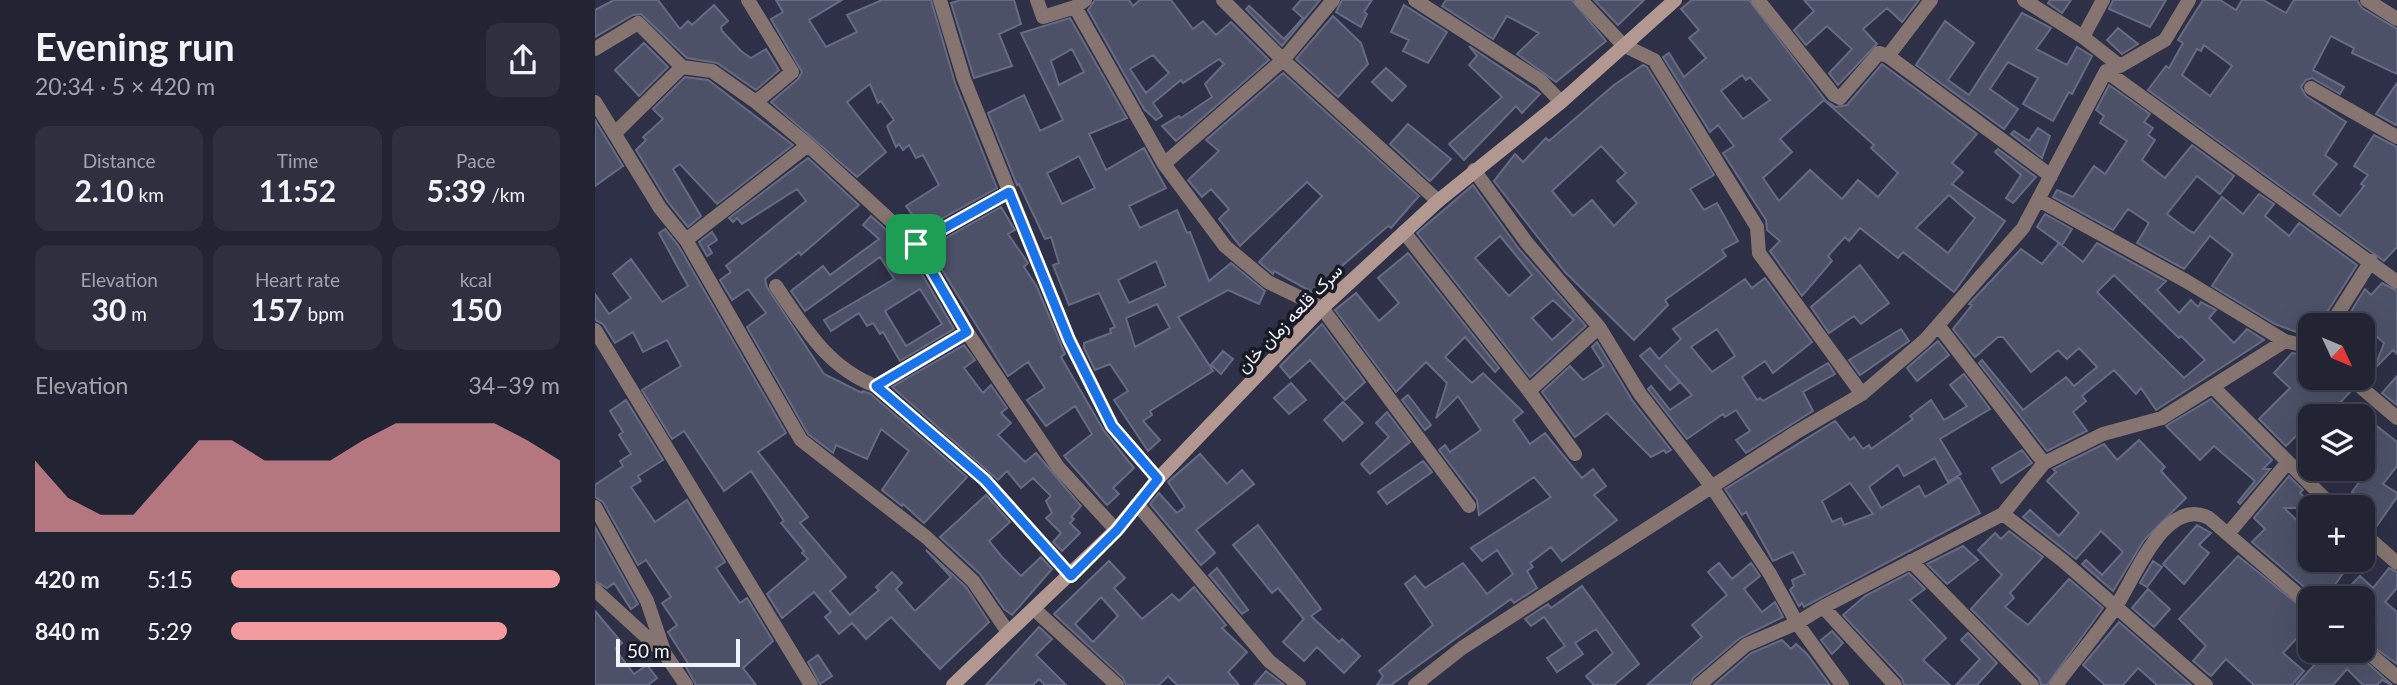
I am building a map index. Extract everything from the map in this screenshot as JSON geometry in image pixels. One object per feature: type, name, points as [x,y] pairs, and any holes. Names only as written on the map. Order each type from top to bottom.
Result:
[{"type":"street","points":[[748,0],[792,72],[755,102]]},
{"type":"street","points":[[940,0],[960,66],[1069,340],[1112,426],[1158,479]]},
{"type":"street","points":[[1037,0],[1043,16],[1080,4],[1164,164],[1225,246],[1268,282],[1322,308],[1469,506]]},
{"type":"street","points":[[1223,0],[1283,60],[1438,201]]},
{"type":"street","points":[[1164,164],[1283,60],[1333,0]]},
{"type":"street","points":[[1415,0],[1530,74],[1562,102]]},
{"type":"street","points":[[1581,0],[1623,45],[1654,60],[1757,226],[1759,253],[1862,394]]},
{"type":"street","name":"سرک قلعه زمان خان","points":[[953,685],[1117,530],[1158,479],[1322,308],[1438,201],[1562,102],[1675,0]]},
{"type":"street","points":[[1758,0],[1834,95],[1840,98],[1879,52],[2051,176]]},
{"type":"street","points":[[1888,56],[1931,0]]},
{"type":"street","points":[[2024,0],[2083,37],[2113,69],[2397,282]]},
{"type":"street","points":[[2083,37],[2103,0]]},
{"type":"street","points":[[1415,685],[1462,648],[1862,394],[1938,325],[2023,228],[2113,69],[2165,40],[2189,0]]},
{"type":"street","points":[[2367,0],[2397,19]]},
{"type":"street","points":[[595,49],[638,23],[682,67],[712,71],[755,102],[808,145],[916,244],[967,332],[1058,467],[1117,530]]},
{"type":"street","points":[[616,132],[682,67]]},
{"type":"street","points":[[2311,88],[2397,137]]},
{"type":"street","points":[[595,102],[616,132],[619,142],[660,208],[685,240],[801,440],[936,546],[973,581],[1008,632]]},
{"type":"street","points":[[685,240],[808,145]]},
{"type":"street","points":[[1474,170],[1527,243],[1599,327],[1640,394],[1712,487],[1770,574],[1797,623],[1842,685]]},
{"type":"street","points":[[916,244],[1009,192]]},
{"type":"street","points":[[2039,200],[2186,281],[2285,341],[2298,344]]},
{"type":"street","points":[[1404,232],[1575,454]]},
{"type":"street","points":[[2338,313],[2371,261]]},
{"type":"street","points":[[776,286],[822,352],[855,378],[876,386],[985,480],[1071,576]]},
{"type":"street","points":[[1938,325],[2044,463]]},
{"type":"street","points":[[1529,391],[1599,327]]},
{"type":"street","points":[[595,330],[811,685]]},
{"type":"street","points":[[876,386],[967,332]]},
{"type":"street","points":[[1699,685],[1746,645],[1797,623],[2003,514],[2044,463],[2103,434],[2162,418],[2285,341]]},
{"type":"street","points":[[2213,387],[2321,495]]},
{"type":"street","points":[[2364,390],[2397,418]]},
{"type":"street","points":[[2228,534],[2287,463]]},
{"type":"street","points":[[1137,504],[1269,661],[1299,685]]},
{"type":"street","points":[[595,508],[647,601],[665,654],[685,685]]},
{"type":"street","points":[[2056,685],[2115,608],[2145,551],[2180,516],[2200,513],[2298,594]]},
{"type":"street","points":[[2003,514],[2062,560],[2206,685]]},
{"type":"street","points":[[2375,544],[2397,564]]},
{"type":"street","points":[[1911,561],[2032,685]]},
{"type":"street","points":[[595,590],[665,654]]},
{"type":"street","points":[[1823,607],[1895,685]]},
{"type":"street","points":[[1034,609],[1118,685]]},
{"type":"street","points":[[2375,658],[2397,677]]},
{"type":"building","points":[[614,0],[658,0],[680,29],[688,21],[692,25],[714,5],[728,21],[721,27],[722,31],[741,51],[751,58],[766,49],[779,70],[756,90],[717,63],[687,58],[641,14],[633,15],[595,37],[595,10]]},
{"type":"building","points":[[776,0],[842,0],[809,20],[826,47],[857,32],[847,15],[882,0],[931,0],[955,83],[997,188],[923,229],[906,206],[939,185],[923,155],[916,158],[909,145],[903,150],[899,144],[896,147],[887,126],[894,120],[881,101],[878,103],[870,84],[847,102],[886,152],[857,177],[771,102],[798,79],[802,72],[771,19],[783,12]]},
{"type":"building","points":[[961,0],[1014,0],[1021,24],[999,34],[1012,66],[974,78],[951,3]]},
{"type":"building","points":[[1095,0],[1129,0],[1133,6],[1140,0],[1171,0],[1193,29],[1203,21],[1216,35],[1231,22],[1269,60],[1176,141],[1162,126],[1179,116],[1181,118],[1212,97],[1205,84],[1224,64],[1219,59],[1183,83],[1181,80],[1153,103],[1162,116],[1156,120],[1144,109],[1088,10]],"holes":[[[1153,55],[1169,73],[1146,93],[1130,69]]]},
{"type":"building","points":[[1301,0],[1320,0],[1282,46],[1246,9],[1249,6],[1284,39],[1303,18],[1293,9]]},
{"type":"building","points":[[1342,0],[1372,0],[1364,12],[1367,14],[1361,27],[1336,12]]},
{"type":"building","points":[[1446,0],[1572,0],[1606,41],[1556,82],[1517,54],[1539,33],[1507,16],[1493,39],[1442,6]]},
{"type":"building","points":[[1594,0],[1644,0],[1618,25]]},
{"type":"building","points":[[1692,0],[1749,0],[1826,101],[1836,107],[1847,105],[1882,64],[1977,134],[1952,163],[1963,172],[1952,184],[2005,221],[1954,292],[1903,252],[1898,258],[1860,228],[1849,241],[1845,237],[1828,256],[1832,261],[1802,296],[1770,251],[1780,241],[1767,230],[1766,220],[1723,153],[1734,146],[1718,125],[1710,132],[1663,57],[1669,53],[1684,77],[1706,58],[1689,38],[1699,30],[1681,9]],"holes":[[[1742,75],[1746,80],[1750,77],[1770,100],[1743,119],[1721,91]],[[1824,100],[1874,145],[1871,148],[1898,173],[1878,197],[1858,180],[1842,199],[1810,170],[1779,201],[1763,178],[1792,152],[1780,139]],[[1949,195],[1975,218],[1948,253],[1916,228]]]},
{"type":"building","points":[[1804,0],[1919,0],[1902,22],[1887,8],[1863,29],[1877,44],[1838,85],[1829,73],[1852,49],[1827,26],[1806,45],[1794,30],[1814,11]]},
{"type":"building","points":[[2050,0],[2071,0],[2062,13],[2048,3]]},
{"type":"building","points":[[2113,0],[2166,0],[2150,27],[2109,9]]},
{"type":"building","points":[[2203,0],[2220,0],[2236,10],[2242,0],[2263,0],[2286,13],[2294,0],[2357,0],[2362,8],[2397,29],[2397,74],[2352,53],[2354,48],[2331,36],[2313,70],[2344,87],[2340,94],[2312,78],[2306,80],[2301,87],[2306,96],[2346,122],[2325,155],[2337,164],[2313,194],[2340,216],[2364,186],[2361,184],[2368,175],[2354,166],[2374,135],[2397,147],[2397,247],[2384,261],[2148,90],[2166,66],[2169,68],[2183,43],[2178,40]],"holes":[[[2204,45],[2232,66],[2210,96],[2182,75],[2197,49],[2201,51]]]},
{"type":"building","points":[[1404,5],[1447,32],[1428,63],[1403,51],[1409,40],[1391,32]]},
{"type":"building","points":[[2022,13],[2051,28],[2036,49],[2067,65],[2077,47],[2092,56],[2072,94],[2069,92],[2053,121],[2023,104],[2038,78],[2008,62],[1990,89],[2018,109],[2004,129],[1916,65],[1945,21],[1974,43],[1948,80],[1969,95]]},
{"type":"building","points":[[1333,16],[1361,43],[1368,64],[1338,97],[1296,59]]},
{"type":"building","points":[[1070,18],[1127,118],[1089,134],[1106,170],[1144,148],[1166,188],[1129,206],[1140,228],[1177,210],[1187,233],[1190,232],[1209,281],[1231,263],[1265,291],[1259,304],[1228,290],[1178,317],[1213,371],[1150,411],[1152,415],[1143,421],[1160,440],[1148,451],[1114,400],[1128,391],[1110,364],[1095,370],[1084,348],[1084,343],[1111,333],[1110,329],[1115,327],[1099,293],[1069,305],[1053,265],[1059,263],[1051,237],[1045,239],[1019,184],[1017,185],[988,113],[1024,95],[1040,131],[1063,120],[1021,33]],"holes":[[[1072,49],[1084,72],[1059,85],[1051,61]],[[1079,156],[1095,188],[1062,204],[1047,173]],[[1156,261],[1166,286],[1129,303],[1118,280]],[[1157,304],[1170,328],[1135,347],[1126,318]]]},
{"type":"building","points":[[2118,28],[2138,44],[2122,54],[2107,40]]},
{"type":"building","points":[[644,43],[668,67],[639,96],[615,70]]},
{"type":"building","points":[[1469,46],[1540,94],[1522,113],[1516,106],[1464,160],[1449,144],[1502,97],[1469,65],[1477,56]]},
{"type":"building","points":[[1643,65],[1647,67],[1714,175],[1690,189],[1704,210],[1717,203],[1738,241],[1722,250],[1726,256],[1665,300],[1668,305],[1634,340],[1565,272],[1494,181],[1515,154],[1523,162],[1546,138],[1549,141],[1614,85]],"holes":[[[1601,146],[1626,173],[1617,181],[1637,203],[1614,226],[1592,200],[1573,216],[1552,191]]]},
{"type":"building","points":[[1386,68],[1406,86],[1392,101],[1372,82]]},
{"type":"building","points":[[1283,73],[1419,196],[1391,228],[1388,226],[1312,292],[1274,271],[1273,274],[1259,262],[1322,196],[1307,182],[1240,246],[1219,219],[1229,209],[1211,189],[1202,197],[1188,180],[1219,151],[1206,140]]},
{"type":"building","points":[[685,77],[708,80],[793,145],[717,204],[680,164],[673,169],[701,216],[688,227],[667,201],[636,150],[646,140],[643,137],[663,119],[653,109]]},
{"type":"building","points":[[2397,83],[2397,123],[2396,125],[2376,114]]},
{"type":"building","points":[[2109,85],[2150,114],[2144,122],[2153,128],[2148,135],[2155,140],[2142,160],[2165,178],[2192,145],[2234,176],[2220,194],[2197,176],[2167,214],[2188,230],[2194,233],[2222,197],[2243,214],[2259,194],[2274,204],[2265,216],[2289,236],[2299,223],[2357,265],[2327,313],[2298,313],[2298,333],[2275,324],[2212,286],[2233,254],[2210,236],[2184,269],[2137,243],[2149,223],[2128,209],[2113,230],[2053,197],[2057,190],[2073,197],[2094,166],[2105,174],[2127,141],[2100,123],[2104,116],[2096,110]]},
{"type":"building","points":[[595,120],[623,166],[595,186]]},
{"type":"building","points":[[1408,124],[1451,159],[1430,181],[1390,144]]},
{"type":"building","points":[[2038,128],[2050,136],[2042,158],[2011,134],[2014,131],[2029,141]]},
{"type":"building","points":[[1998,149],[2036,177],[2013,203],[2006,198],[2021,175],[1995,152]]},
{"type":"building","points":[[808,158],[859,205],[801,255],[799,252],[765,279],[767,287],[824,374],[862,393],[871,394],[967,477],[924,523],[882,490],[909,451],[881,429],[867,459],[836,445],[833,453],[808,434],[747,327],[766,313],[748,289],[732,300],[720,280],[731,272],[726,266],[806,201],[797,189],[742,224],[737,218],[733,222],[729,218]]},
{"type":"building","points":[[1473,185],[1519,249],[1586,326],[1530,377],[1417,233]],"holes":[[[1500,236],[1532,275],[1509,296],[1475,258]],[[1553,300],[1574,320],[1552,340],[1532,318]]]},
{"type":"building","points":[[1001,207],[1015,230],[1008,234],[1028,263],[1024,267],[1037,287],[1065,354],[1061,357],[1104,431],[1134,468],[1113,488],[1119,494],[1107,505],[1064,456],[1092,434],[1075,406],[1046,426],[1027,400],[1045,388],[1028,362],[1008,376],[934,257],[941,252],[935,244]]},
{"type":"building","points":[[2045,214],[2072,229],[2062,245],[2037,227]]},
{"type":"building","points":[[871,216],[908,250],[954,329],[900,361],[883,332],[880,334],[873,323],[867,326],[859,313],[831,331],[824,320],[894,279],[880,257],[805,311],[791,291],[823,266],[830,275],[879,239],[863,225]],"holes":[[[920,289],[942,324],[906,346],[885,311]]]},
{"type":"building","points":[[665,229],[678,245],[786,433],[758,452],[808,517],[800,523],[846,577],[830,591],[850,615],[879,590],[876,587],[892,572],[902,583],[896,589],[915,611],[951,577],[926,550],[966,587],[989,622],[940,669],[891,617],[866,639],[852,623],[839,634],[825,617],[831,612],[814,592],[782,618],[767,594],[808,559],[802,553],[804,551],[781,523],[784,521],[751,471],[724,491],[684,431],[672,439],[642,390],[681,366],[667,340],[643,352],[633,332],[615,343],[603,324],[595,320],[595,294],[609,314],[631,298],[613,274],[631,259],[662,302],[688,286],[659,233]]},
{"type":"building","points":[[712,232],[717,240],[708,246],[712,253],[707,256],[699,242]]},
{"type":"building","points":[[2059,243],[2083,262],[2097,243],[2166,281],[2157,290],[2179,313],[2191,300],[2198,307],[2201,302],[2216,310],[2209,318],[2234,343],[2247,329],[2264,340],[2156,410],[2141,388],[2136,394],[2114,370],[2082,396],[2086,401],[2073,412],[2087,431],[2047,451],[1979,363],[1982,360],[2023,410],[2066,377],[2074,386],[2097,367],[2079,348],[2067,359],[2058,350],[2031,372],[2003,337],[1998,337],[1975,357],[1953,329],[1972,305],[1969,304],[2021,249],[2042,264]],"holes":[[[2114,275],[2179,338],[2181,336],[2205,360],[2184,378],[2097,292]]]},
{"type":"building","points":[[1408,253],[1499,368],[1495,372],[1465,337],[1445,357],[1472,383],[1483,373],[1523,412],[1513,420],[1530,444],[1545,433],[1582,478],[1593,469],[1606,486],[1594,495],[1617,520],[1562,561],[1551,547],[1530,563],[1533,567],[1527,571],[1537,588],[1514,603],[1511,599],[1391,685],[1377,685],[1383,676],[1379,671],[1433,625],[1405,584],[1415,576],[1425,588],[1463,563],[1487,594],[1513,574],[1497,550],[1482,561],[1471,548],[1551,497],[1534,477],[1479,515],[1477,500],[1439,450],[1445,445],[1450,452],[1481,430],[1458,396],[1436,418],[1447,383],[1426,362],[1396,392],[1335,310],[1356,293],[1379,321],[1399,303],[1378,278]]},
{"type":"building","points":[[1860,265],[1889,303],[1861,324],[1854,316],[1829,333],[1811,307]]},
{"type":"building","points":[[1765,278],[1812,342],[1773,373],[1765,361],[1742,377],[1757,400],[1760,398],[1763,401],[1828,363],[1835,374],[1803,392],[1813,411],[1746,453],[1736,440],[1750,431],[1736,410],[1725,417],[1723,414],[1687,439],[1648,389],[1651,386],[1670,410],[1692,395],[1665,365],[1680,382],[1670,390],[1640,356],[1650,348],[1659,359],[1681,339],[1673,329],[1745,279],[1752,288]],"holes":[[[1717,329],[1735,356],[1712,372],[1691,347]]]},
{"type":"building","points":[[2382,283],[2397,291],[2397,354],[2393,350],[2375,368],[2384,343],[2375,335],[2375,313],[2350,313],[2365,289],[2371,295]]},
{"type":"building","points":[[1322,324],[1365,382],[1345,400],[1310,360],[1290,378],[1280,366]]},
{"type":"building","points":[[1901,329],[1909,341],[1860,375],[1849,360]]},
{"type":"building","points":[[1938,341],[1949,355],[1917,381],[1907,368]]},
{"type":"building","points":[[1597,342],[1632,400],[1671,450],[1666,453],[1664,450],[1651,457],[1607,413],[1575,437],[1542,392],[1570,366],[1583,380],[1604,366],[1592,347]]},
{"type":"building","points":[[964,345],[975,360],[964,368],[983,393],[991,385],[1007,408],[1001,413],[1011,423],[998,435],[1025,462],[1036,453],[1081,506],[1071,517],[1074,519],[1070,523],[1080,533],[1062,551],[1053,542],[1061,533],[1046,518],[1052,513],[1046,501],[1051,496],[1033,478],[1021,488],[1007,471],[998,480],[892,387]]},
{"type":"building","points":[[1223,351],[1233,359],[1221,374],[1211,365]]},
{"type":"building","points":[[2292,353],[2298,354],[2298,390],[2351,391],[2339,404],[2298,404],[2298,434],[2286,446],[2259,419],[2290,388],[2274,373]]},
{"type":"building","points":[[1964,374],[1990,409],[1940,439],[1961,474],[1948,482],[1935,458],[1904,476],[1898,465],[1869,487],[1881,508],[1919,486],[1925,497],[1959,477],[1980,513],[1804,607],[1802,603],[1799,606],[1790,590],[1794,586],[1792,580],[1805,574],[1793,552],[1773,561],[1746,512],[1742,515],[1725,489],[1835,421],[1850,440],[1854,437],[1863,449],[1869,445],[1871,449],[1913,419],[1910,416],[1931,400],[1944,420],[1967,406],[1950,385]],"holes":[[[1850,483],[1873,514],[1844,525],[1841,518],[1832,522],[1822,501]]]},
{"type":"building","points":[[2397,376],[2397,405],[2382,393]]},
{"type":"building","points":[[1291,383],[1306,400],[1289,414],[1274,398]]},
{"type":"building","points":[[1408,395],[1431,425],[1425,430],[1402,400]]},
{"type":"building","points":[[2211,399],[2272,460],[2263,469],[2270,469],[2240,504],[2238,502],[2255,481],[2214,446],[2200,460],[2166,426]]},
{"type":"building","points":[[626,400],[663,460],[638,476],[641,481],[631,487],[655,522],[687,500],[725,562],[716,568],[740,603],[747,598],[773,641],[743,668],[756,685],[696,685],[686,667],[689,665],[668,632],[677,625],[662,603],[671,597],[646,560],[638,565],[603,502],[595,497],[595,485],[623,466],[620,461],[631,454],[619,435],[623,432],[610,411]]},
{"type":"building","points":[[1343,402],[1363,423],[1343,441],[1324,420]]},
{"type":"building","points":[[1387,412],[1410,442],[1370,474],[1361,464],[1389,437],[1376,423]]},
{"type":"building","points":[[2375,425],[2397,442],[2397,466],[2383,484],[2397,493],[2397,497],[2375,529],[2375,495],[2356,495],[2352,492],[2360,481],[2375,481]]},
{"type":"building","points":[[2139,440],[2165,467],[2161,471],[2186,498],[2144,540],[2113,591],[2082,564],[2086,560],[2102,575],[2123,552],[2101,531],[2076,559],[2023,517],[2030,510],[2059,536],[2079,513],[2047,481],[2056,472],[2053,469],[2104,444],[2117,460]]},
{"type":"building","points":[[2022,450],[2032,463],[2001,483],[1992,468]]},
{"type":"building","points":[[1200,454],[1227,484],[1242,470],[1254,484],[1196,530],[1215,553],[1201,565],[1150,504],[1159,493],[1177,513],[1185,507],[1168,482]]},
{"type":"building","points":[[1423,461],[1432,472],[1387,504],[1378,492]]},
{"type":"building","points":[[2289,476],[2303,490],[2300,493],[2302,495],[2298,495],[2298,508],[2284,508],[2298,521],[2298,572],[2344,572],[2334,586],[2303,586],[2252,542],[2265,529],[2254,518]]},
{"type":"building","points":[[986,495],[1010,522],[989,541],[1002,557],[1021,576],[1041,557],[1052,569],[1012,615],[1004,609],[980,574],[940,537]]},
{"type":"building","points":[[1258,525],[1321,609],[1311,616],[1339,642],[1342,639],[1360,656],[1344,673],[1317,647],[1304,661],[1283,642],[1304,619],[1278,588],[1272,593],[1233,545]]},
{"type":"building","points":[[2197,525],[2211,533],[2199,545],[2209,553],[2184,584],[2163,564]]},
{"type":"building","points":[[595,527],[638,604],[631,609],[614,583],[607,588],[595,581]]},
{"type":"building","points":[[2009,531],[2043,557],[2010,593],[2014,598],[2005,607],[2028,625],[2069,579],[2103,608],[2047,685],[2041,685],[2039,678],[1971,609],[2002,575],[1978,550],[1995,533],[2001,539]]},
{"type":"building","points":[[1963,546],[1978,560],[1947,584],[1927,564]]},
{"type":"building","points":[[2238,556],[2298,604],[2298,637],[2283,653],[2304,671],[2292,685],[2254,685],[2226,659],[2211,676],[2193,661],[2206,646],[2179,619]]},
{"type":"building","points":[[1109,561],[1125,578],[1114,588],[1142,619],[1172,594],[1179,601],[1194,587],[1226,625],[1222,628],[1247,652],[1228,672],[1239,685],[1177,685],[1168,676],[1159,685],[1126,685],[1123,678],[1054,614]],"holes":[[[1101,597],[1118,616],[1093,642],[1075,624]]]},
{"type":"building","points":[[2153,561],[2162,567],[2147,587],[2140,583]]},
{"type":"building","points":[[1719,563],[1732,579],[1751,563],[1760,576],[1744,589],[1762,612],[1775,602],[1783,617],[1740,638],[1693,678],[1690,685],[1647,685],[1702,637],[1692,625],[1727,595],[1708,572]]},
{"type":"building","points":[[1217,568],[1248,610],[1242,614],[1209,575]]},
{"type":"building","points":[[2389,568],[2397,572],[2397,588],[2385,602],[2397,612],[2397,664],[2375,648],[2375,586]]},
{"type":"building","points":[[1909,573],[1925,589],[1910,600],[1946,638],[1923,660],[1950,685],[1904,685],[1902,678],[1843,615],[1865,596]]},
{"type":"building","points":[[2360,576],[2371,586],[2350,586]]},
{"type":"building","points":[[1582,586],[1639,664],[1614,685],[1594,685],[1586,676],[1613,653],[1596,629],[1575,643],[1583,654],[1557,672],[1547,658],[1565,646],[1544,617],[1531,626],[1525,619],[1548,604],[1551,608]]},
{"type":"building","points":[[2148,589],[2170,609],[2154,627],[2132,608]]},
{"type":"building","points":[[595,611],[622,643],[615,649],[634,674],[647,665],[657,678],[648,685],[595,685]]},
{"type":"building","points":[[2119,622],[2191,685],[2157,685],[2138,668],[2123,685],[2105,685],[2083,665]]},
{"type":"building","points":[[1039,627],[1052,639],[1036,655],[1066,685],[1045,685],[1039,679],[1033,685],[986,685]]},
{"type":"building","points":[[1832,631],[1843,643],[1832,654],[1821,640]]},
{"type":"building","points":[[1968,633],[1997,663],[1977,685],[1956,685],[1980,659],[1961,640]]},
{"type":"building","points":[[1782,640],[1791,649],[1796,644],[1807,654],[1830,685],[1714,685],[1751,653]]},
{"type":"building","points":[[818,655],[832,676],[820,684],[808,662]]},
{"type":"building","points":[[2316,663],[2367,663],[2392,685],[2382,680],[2377,685],[2363,685],[2347,669],[2333,685],[2296,685]]},
{"type":"building","points":[[1266,671],[1284,685],[1254,685]]},
{"type":"route","points":[[1009,192],[1069,340],[1112,426],[1158,479],[1117,530],[1071,576],[985,480],[876,386],[967,332],[916,244],[1009,192]]}]
